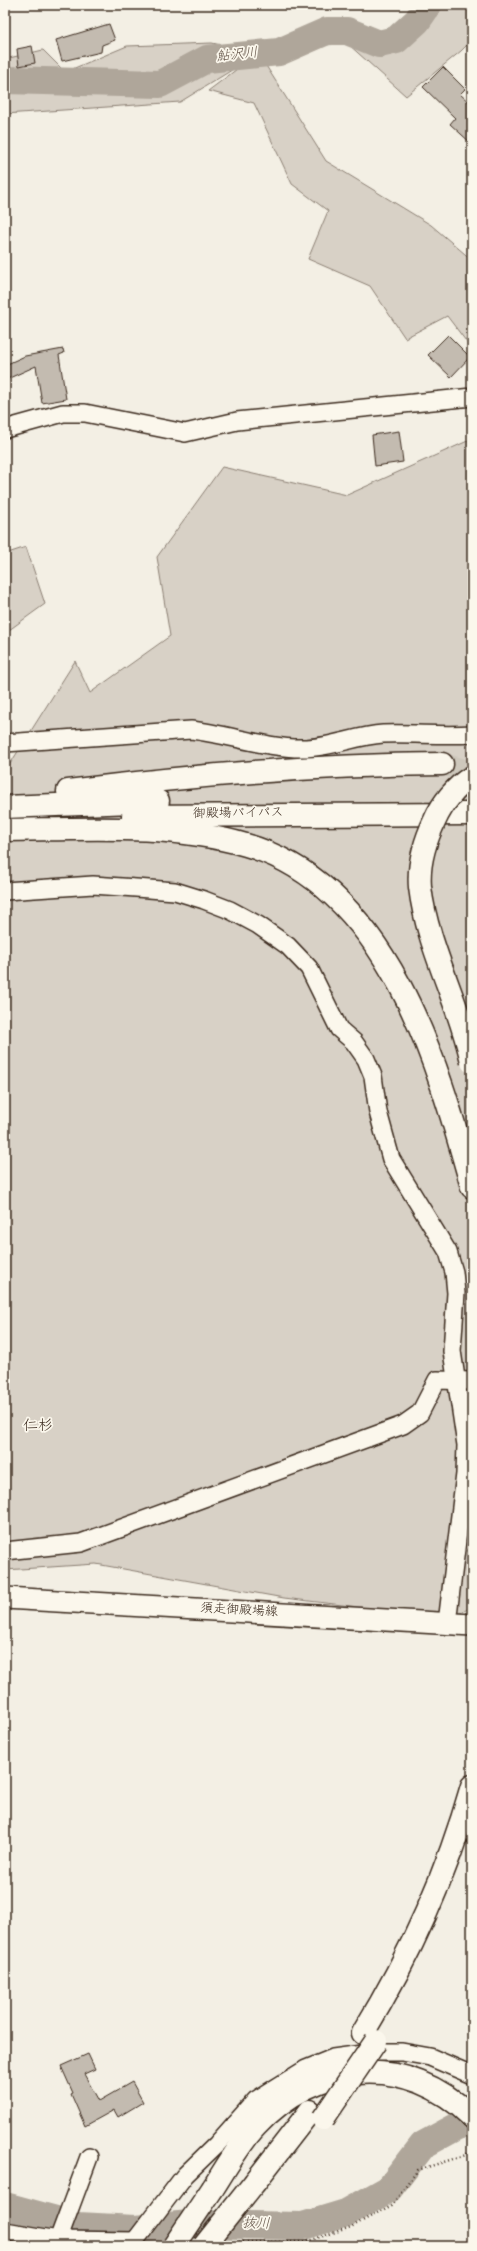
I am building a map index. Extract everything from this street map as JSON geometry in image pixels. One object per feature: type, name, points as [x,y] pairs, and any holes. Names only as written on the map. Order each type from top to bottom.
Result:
[{"type":"highway","points":[[5,798],[127,783],[244,773],[442,764]]},
{"type":"highway","points":[[472,777],[452,794],[438,812],[428,834],[421,858],[420,886],[425,914],[472,1062]]},
{"type":"highway","name":"御殿場バイパス","points":[[5,807],[126,801],[472,799]]},
{"type":"highway","name":"御殿場バイパス","points":[[5,822],[144,815],[472,814]]},
{"type":"highway","points":[[5,830],[126,829],[167,831],[206,836],[247,846],[284,860],[317,881],[345,906],[369,935],[391,969],[414,1016],[432,1059],[472,1187]]},
{"type":"highway","points":[[370,2037],[427,1911],[446,1865],[472,1786]]},
{"type":"highway","points":[[204,2246],[262,2185],[316,2115],[419,1964],[442,1915],[472,1836]]},
{"type":"highway","points":[[174,2246],[255,2126],[275,2107],[297,2092],[319,2082],[347,2073],[394,2074],[417,2080],[439,2091],[472,2117]]},
{"type":"highway","points":[[226,2244],[262,2185]]},
{"type":"main road","name":"須走御殿場線","points":[[5,1598],[472,1625]]},
{"type":"street","points":[[5,429],[63,413],[85,413],[185,433],[237,421],[472,397]]},
{"type":"street","points":[[5,742],[191,730],[220,733],[271,745],[301,748],[324,747],[357,738],[383,734],[472,734]]},
{"type":"street","points":[[5,892],[93,885],[175,891],[204,900],[258,925],[288,946],[309,968],[339,1029],[354,1042],[366,1059],[374,1076],[378,1112],[391,1159],[448,1252],[454,1272],[456,1293],[452,1351],[464,1381],[466,1445],[447,1624]]},
{"type":"street","points":[[5,1551],[81,1543],[402,1425],[420,1413],[437,1380],[464,1381]]},
{"type":"street","points":[[5,2231],[60,2234],[133,2244],[185,2175],[217,2144],[256,2100],[306,2069],[333,2058],[377,2052],[402,2052],[430,2056],[472,2075]]},
{"type":"street","points":[[60,2234],[89,2157]]},
{"type":"path","points":[[226,2244],[305,2242],[351,2227],[392,2205],[418,2170],[466,2155],[472,2149]]},
{"type":"shaded area","points":[[436,5],[472,5],[472,40],[461,51],[406,96],[348,44],[259,47],[341,38],[391,55],[412,38]]},
{"type":"shaded area","points":[[212,43],[258,53],[326,161],[431,225],[472,260],[472,349],[447,316],[405,338],[370,286],[308,259],[328,211],[292,184],[254,103],[208,91],[253,57],[180,102],[5,114],[5,59],[43,50],[65,72],[127,46]]},
{"type":"shaded area","points":[[472,439],[472,1607],[450,1618],[284,1598],[96,1564],[5,1570],[5,772],[75,661],[90,693],[170,636],[157,557],[222,467],[347,495]]},
{"type":"shaded area","points":[[26,547],[45,604],[5,633],[5,554]]},
{"type":"building","points":[[109,24],[115,40],[102,45],[101,52],[62,61],[56,40]]},
{"type":"building","points":[[32,46],[35,63],[19,66],[17,49]]},
{"type":"building","points":[[443,67],[465,89],[460,94],[472,105],[472,144],[450,124],[455,118],[423,87]]},
{"type":"building","points":[[448,335],[470,357],[451,377],[428,355]]},
{"type":"building","points":[[63,349],[64,353],[59,355],[66,399],[42,403],[36,366],[5,380],[5,365],[25,356]]},
{"type":"building","points":[[399,431],[403,462],[375,466],[372,435]]},
{"type":"building","points":[[88,2054],[95,2069],[84,2074],[99,2101],[132,2082],[143,2102],[118,2117],[114,2110],[85,2126],[61,2066]]},
{"type":"waterway","name":"鮎沢川","points":[[5,80],[160,84],[207,59],[279,52],[327,31],[347,31],[379,44],[396,40],[417,21],[428,5]]},
{"type":"waterway","name":"抜川","points":[[5,2206],[78,2226],[135,2229],[190,2224],[303,2226],[346,2213],[389,2189],[423,2145],[458,2126],[472,2114]]},
{"type":"tunnel","points":[[442,764],[472,772]]},
{"type":"district","name":"仁杉","points":[[38,1427]]}]
